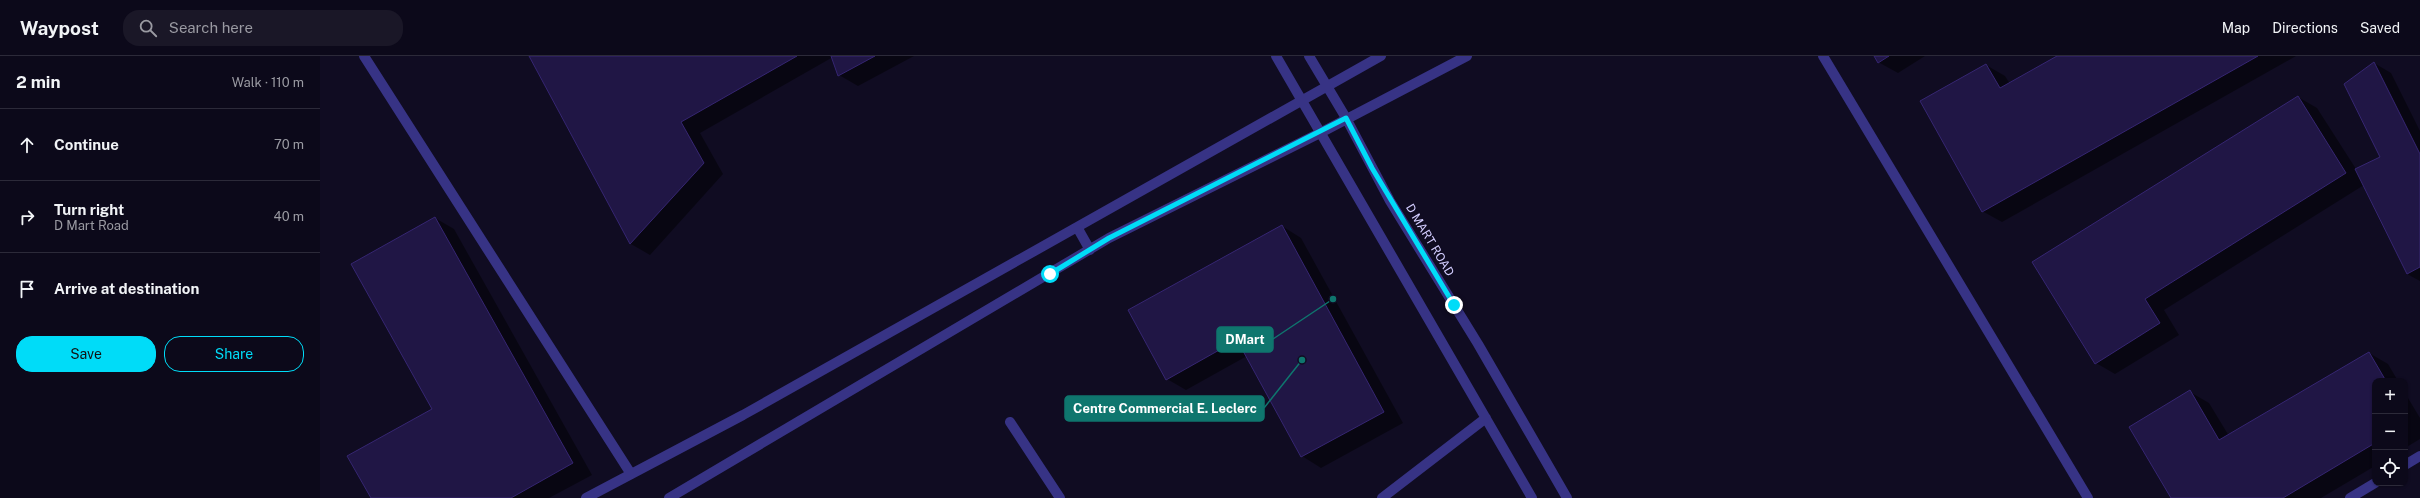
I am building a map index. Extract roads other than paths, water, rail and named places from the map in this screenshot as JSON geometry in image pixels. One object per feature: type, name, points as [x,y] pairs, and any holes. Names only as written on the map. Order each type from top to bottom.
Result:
[{"type":"street","points":[[364,56],[631,474]]},
{"type":"street","points":[[1276,56],[1322,132],[1532,498]]},
{"type":"street","name":"D MART ROAD","points":[[1309,56],[1326,88],[1346,118],[1390,201],[1478,344],[1567,498]]},
{"type":"street","points":[[586,498],[743,415],[1381,56]]},
{"type":"street","points":[[669,498],[1090,250],[1322,132],[1346,118],[1467,56]]},
{"type":"street","points":[[1823,56],[2088,498]]},
{"type":"street","points":[[1078,227],[1090,250]]},
{"type":"street","points":[[1382,498],[1486,418]]},
{"type":"street","points":[[1010,422],[1060,498]]},
{"type":"street","points":[[2408,463],[2420,456]]},
{"type":"street","points":[[2350,498],[2372,485]]},
{"type":"place","name":"DMart","points":[[1333,299]]},
{"type":"place","name":"Centre Commercial E. Leclerc","points":[[1302,360]]}]
